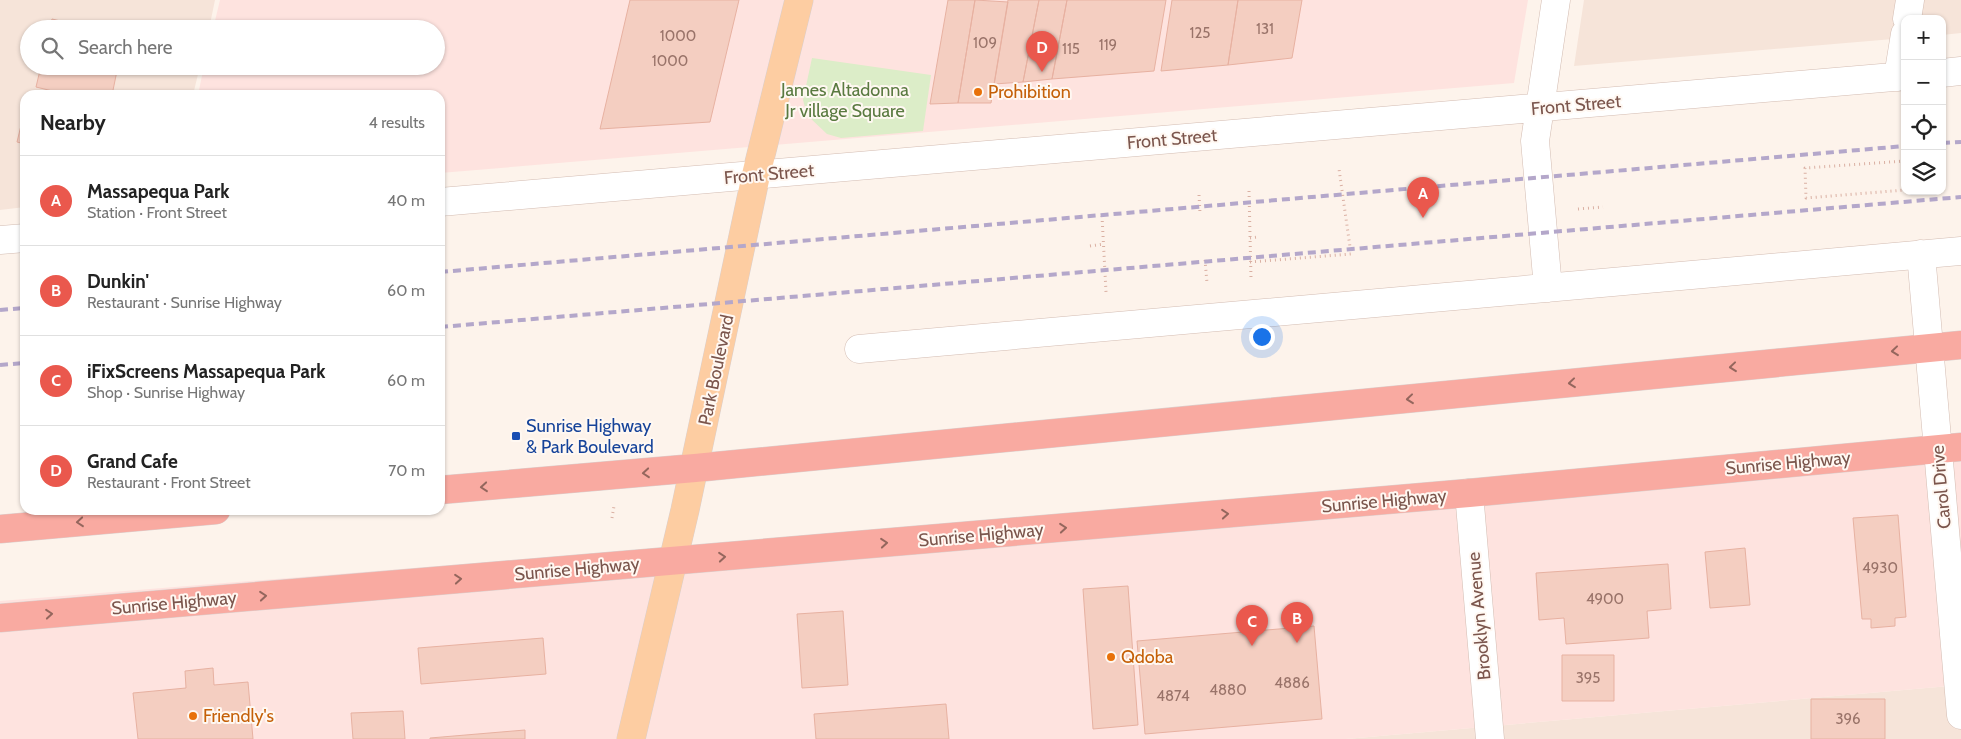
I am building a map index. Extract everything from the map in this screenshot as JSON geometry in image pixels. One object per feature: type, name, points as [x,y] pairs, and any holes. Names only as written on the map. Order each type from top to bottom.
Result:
[{"type":"highway","points":[[445,490],[694,468],[1961,345]]},
{"type":"highway","name":"Sunrise Highway","points":[[0,618],[1469,493],[1950,448]]},
{"type":"highway","points":[[0,529],[159,515]]},
{"type":"main road","name":"Park Boulevard","points":[[631,739],[694,468],[756,175],[799,0]]},
{"type":"street","points":[[1548,288],[1535,141],[1556,0]]},
{"type":"street","points":[[1908,15],[1910,0]]},
{"type":"street","points":[[1946,73],[1961,71]]},
{"type":"street","name":"Front Street","points":[[445,202],[1901,76]]},
{"type":"street","points":[[0,240],[20,238]]},
{"type":"street","points":[[859,348],[1961,251]]},
{"type":"street","name":"Carol Drive","points":[[1921,254],[1930,348],[1950,448],[1961,715]]},
{"type":"street","name":"Brooklyn Avenue","points":[[1469,493],[1490,739]]},
{"type":"path","points":[[1901,161],[1805,168],[1806,198],[1901,190]]},
{"type":"path","points":[[1250,262],[1351,254],[1339,169]]},
{"type":"path","points":[[1248,190],[1251,278]]},
{"type":"path","points":[[1199,196],[1200,213]]},
{"type":"path","points":[[1578,208],[1603,207]]},
{"type":"path","points":[[1102,216],[1106,292]]},
{"type":"path","points":[[1250,238],[1258,237]]},
{"type":"path","points":[[1090,246],[1104,244]]},
{"type":"path","points":[[1205,260],[1207,283]]},
{"type":"path","points":[[612,518],[614,506]]},
{"type":"shaded area","points":[[0,0],[215,0],[211,20],[20,20],[20,75],[198,75],[194,90],[20,90],[20,208],[0,210]]},
{"type":"shaded area","points":[[220,0],[1528,0],[1514,83],[445,173],[445,90],[199,90],[202,75],[445,75],[445,20],[215,20]]},
{"type":"shaded area","points":[[1584,0],[1961,0],[1961,33],[1946,35],[1946,15],[1901,15],[1901,38],[1574,66]]},
{"type":"shaded area","points":[[1961,444],[1961,685],[1346,739],[0,739],[0,601]]},
{"type":"shaded area","points":[[1961,685],[1961,739],[1346,739]]},
{"type":"green space","name":"James Altadonna Jr village Square","points":[[812,58],[931,75],[923,131],[841,138],[827,134],[807,115],[803,100]]},
{"type":"building","points":[[630,0],[739,0],[710,122],[600,129]]},
{"type":"building","points":[[948,0],[975,0],[958,103],[930,104]]},
{"type":"building","points":[[975,0],[1008,2],[991,103],[958,103]]},
{"type":"building","points":[[1008,0],[1039,0],[1023,82],[994,84]]},
{"type":"building","points":[[1039,0],[1067,0],[1052,79],[1023,82]]},
{"type":"building","points":[[1067,0],[1166,0],[1154,71],[1052,79]]},
{"type":"building","points":[[1172,0],[1238,0],[1228,65],[1161,71]]},
{"type":"building","points":[[1238,0],[1302,0],[1292,58],[1228,65]]},
{"type":"building","points":[[39,75],[116,75],[113,90],[48,90],[36,87]]},
{"type":"building","points":[[20,130],[20,143],[17,142]]},
{"type":"building","points":[[1898,515],[1906,617],[1895,618],[1895,626],[1871,628],[1871,619],[1862,619],[1853,518]]},
{"type":"building","points":[[1745,548],[1750,605],[1710,608],[1705,552]]},
{"type":"building","points":[[1668,564],[1671,609],[1647,611],[1649,638],[1566,644],[1564,618],[1539,620],[1536,573]]},
{"type":"building","name":"Qdoba","points":[[1128,586],[1138,725],[1093,729],[1083,589]]},
{"type":"building","points":[[843,611],[848,685],[802,688],[797,614]]},
{"type":"building","points":[[1314,626],[1322,719],[1145,734],[1137,641]]},
{"type":"building","points":[[543,638],[546,674],[421,684],[418,648]]},
{"type":"building","points":[[1562,655],[1614,655],[1614,701],[1562,701]]},
{"type":"building","name":"Friendly's","points":[[213,668],[214,685],[248,682],[253,739],[138,739],[133,693],[186,688],[185,671]]},
{"type":"building","points":[[1811,699],[1885,699],[1885,739],[1811,739]]},
{"type":"building","points":[[946,704],[949,739],[816,739],[814,714]]},
{"type":"building","points":[[403,711],[405,739],[353,739],[351,713]]},
{"type":"building","points":[[525,730],[525,739],[430,739],[430,738]]},
{"type":"railway","points":[[1946,143],[1961,142]]},
{"type":"railway","points":[[445,272],[1901,146]]},
{"type":"railway","points":[[445,327],[1961,197]]},
{"type":"railway","points":[[0,310],[20,308]]},
{"type":"railway","points":[[0,365],[20,363]]},
{"type":"place","name":"Grand Cafe","points":[[1042,72]]},
{"type":"place","name":"Prohibition","points":[[978,92]]},
{"type":"place","name":"Massapequa Park","points":[[1423,218]]},
{"type":"place","name":"Sunrise Highway & Park Boulevard","points":[[516,436]]},
{"type":"place","name":"Dunkin'","points":[[1297,643]]},
{"type":"place","name":"iFixScreens Massapequa Park","points":[[1252,646]]},
{"type":"place","name":"Qdoba","points":[[1111,657]]},
{"type":"place","name":"Friendly's","points":[[193,716]]}]
